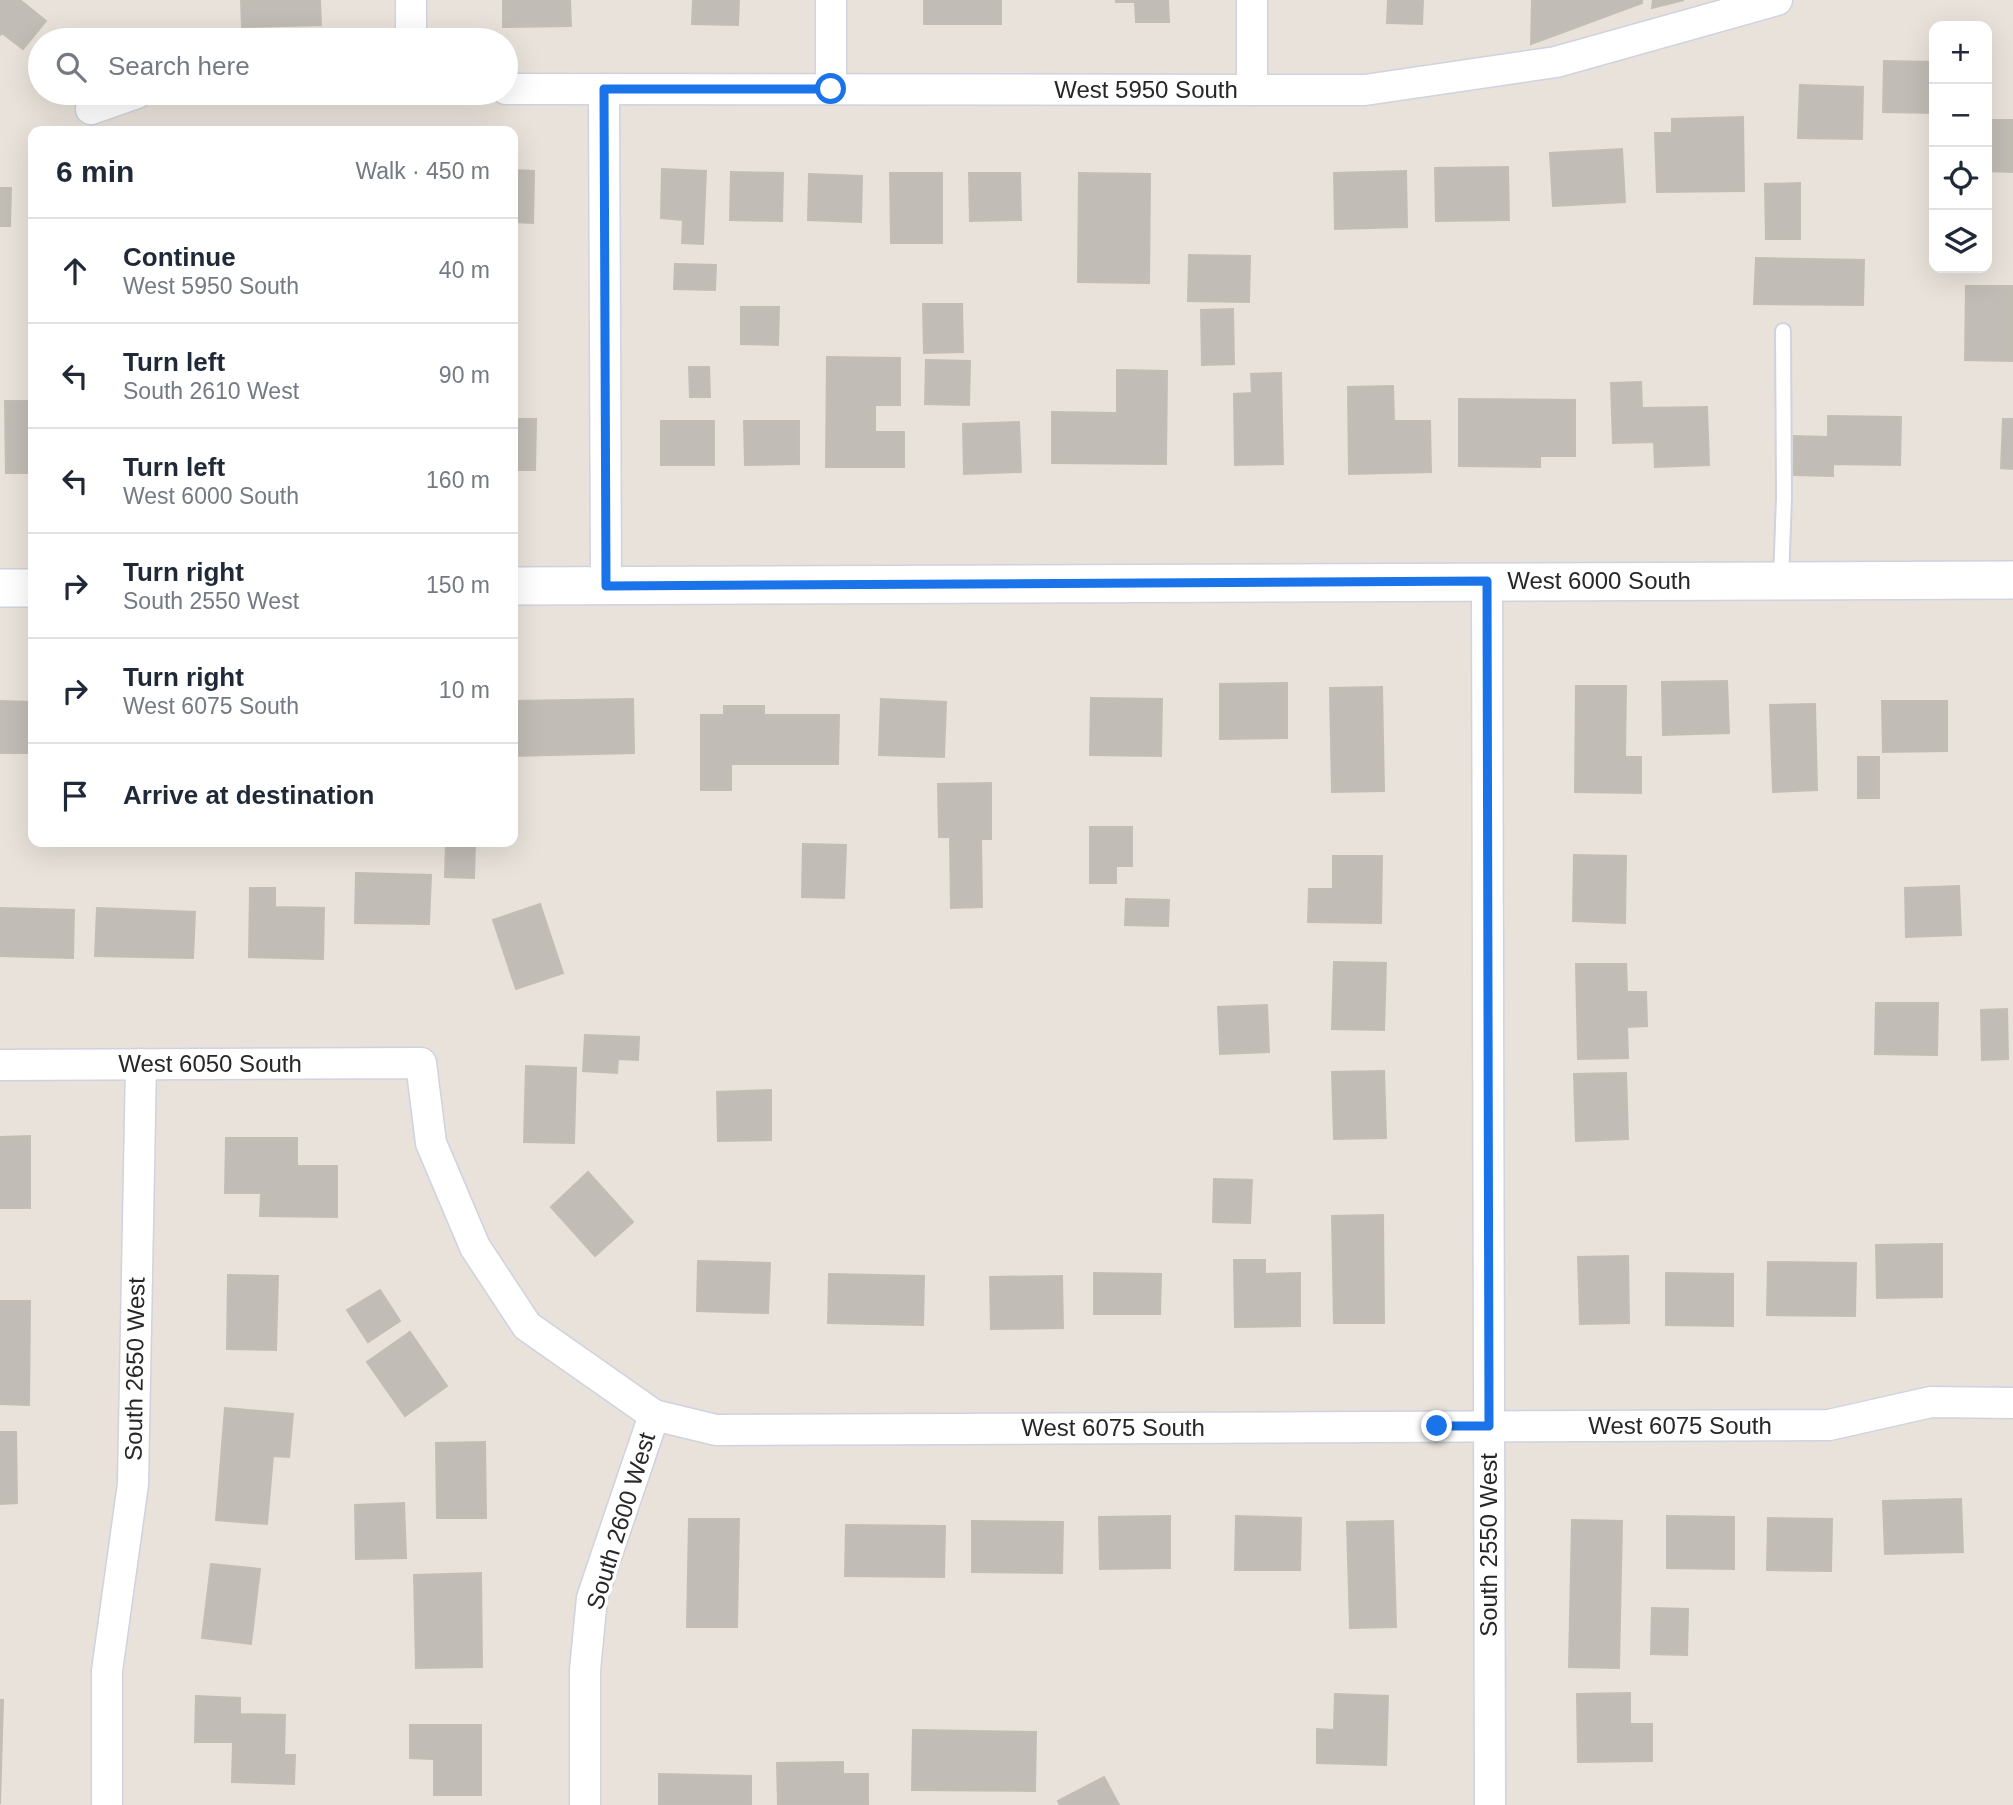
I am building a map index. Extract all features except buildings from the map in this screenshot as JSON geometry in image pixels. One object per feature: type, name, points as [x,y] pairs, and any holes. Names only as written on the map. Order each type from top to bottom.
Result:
[{"type":"street","points":[[411,0],[411,28]]},
{"type":"street","points":[[831,0],[831,89]]},
{"type":"street","points":[[1252,0],[1252,90]]},
{"type":"street","name":"West 5950 South","points":[[518,89],[1365,90],[1556,62],[1777,0]]},
{"type":"street","points":[[604,89],[606,586]]},
{"type":"street","points":[[91,109],[102,105]]},
{"type":"street","name":"West 6000 South","points":[[518,586],[2013,580]]},
{"type":"street","name":"South 2550 West","points":[[1487,581],[1490,1805]]},
{"type":"street","points":[[0,588],[28,588]]},
{"type":"street","name":"West 6075 South","points":[[421,1063],[430,1143],[475,1247],[527,1326],[654,1415],[716,1430],[1829,1425],[1931,1402],[2013,1403]]},
{"type":"street","name":"West 6050 South","points":[[0,1065],[421,1063]]},
{"type":"street","name":"South 2650 West","points":[[107,1805],[107,1671],[133,1485],[141,1064]]},
{"type":"street","name":"South 2600 West","points":[[585,1805],[585,1670],[592,1598],[654,1415]]},
{"type":"lane","points":[[1781,582],[1784,497],[1783,331]]},
{"type":"route","points":[[831,89],[604,89],[606,586],[1487,581],[1489,1426],[1437,1426]]}]
